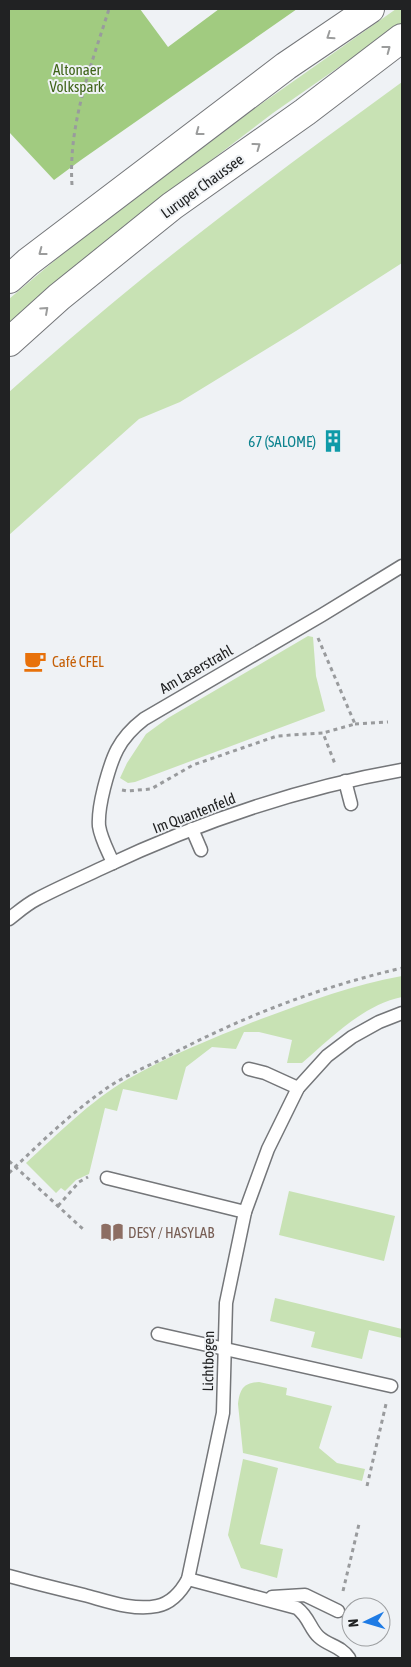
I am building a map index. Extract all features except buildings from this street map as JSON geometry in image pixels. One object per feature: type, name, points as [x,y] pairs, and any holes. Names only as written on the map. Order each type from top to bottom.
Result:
[{"type":"main road","points":[[9,279],[28,262],[272,76],[370,9]]},
{"type":"main road","name":"Luruper Chaussee","points":[[9,342],[59,297],[172,206],[305,112],[402,38]]},
{"type":"lane","name":"Am Laserstrahl","points":[[113,863],[100,829],[98,816],[113,755],[121,741],[138,723],[402,566]]},
{"type":"lane","name":"Im Quantenfeld","points":[[9,919],[35,900],[113,863],[192,830],[274,801],[342,782],[402,770]]},
{"type":"lane","points":[[342,782],[351,804]]},
{"type":"lane","points":[[192,830],[201,850]]},
{"type":"lane","name":"Lichtbogen","points":[[9,1576],[122,1605],[145,1607],[158,1606],[175,1598],[182,1590],[188,1579],[223,1413],[226,1303],[245,1212],[268,1150],[298,1088],[327,1056],[352,1037],[379,1022],[402,1013]]},
{"type":"lane","points":[[249,1069],[264,1072],[298,1088]]},
{"type":"lane","points":[[107,1178],[245,1212]]},
{"type":"lane","points":[[158,1334],[391,1386]]},
{"type":"lane","points":[[188,1579],[297,1608],[306,1616],[320,1638],[342,1649],[349,1658]]},
{"type":"lane","points":[[259,1598],[305,1595],[338,1612]]},
{"type":"path","points":[[72,185],[73,139],[86,82],[109,9]]},
{"type":"path","points":[[311,621],[355,724]]},
{"type":"path","points":[[104,786],[127,791],[151,789],[193,765],[277,736],[323,733],[355,724],[388,722]]},
{"type":"path","points":[[323,733],[342,782]]},
{"type":"path","points":[[9,1173],[62,1122],[111,1085],[247,1017],[311,992],[402,968]]},
{"type":"path","points":[[9,1161],[84,1230]]},
{"type":"path","points":[[58,1206],[78,1182]]},
{"type":"path","points":[[367,1486],[391,1386]]},
{"type":"path","points":[[338,1612],[359,1524]]},
{"type":"green space","name":"Altonaer Volkspark","points":[[9,9],[140,9],[168,47],[219,9],[297,9],[54,180],[9,132]]},
{"type":"green space","points":[[396,9],[402,9],[402,23],[273,113],[172,190],[9,326],[9,299],[60,256],[254,109]]},
{"type":"green space","points":[[402,82],[402,263],[180,402],[139,419],[9,535],[9,392],[183,246],[264,183]]},
{"type":"green space","points":[[308,636],[313,637],[316,676],[325,711],[135,782],[128,783],[120,778],[127,763],[146,734],[168,718]]},
{"type":"green space","points":[[402,976],[402,997],[374,1007],[361,1015],[336,1033],[302,1063],[287,1063],[292,1040],[259,1032],[244,1032],[236,1049],[212,1047],[186,1067],[177,1100],[123,1089],[117,1111],[105,1108],[89,1174],[76,1180],[65,1191],[61,1188],[56,1193],[26,1163],[101,1097],[128,1079],[158,1063],[237,1028],[308,1002],[364,984]]},
{"type":"green space","points":[[289,1191],[395,1216],[384,1261],[279,1235]]},
{"type":"green space","points":[[275,1298],[402,1329],[402,1338],[369,1330],[362,1359],[311,1347],[315,1332],[270,1321]]},
{"type":"green space","points":[[259,1382],[287,1388],[286,1395],[332,1406],[319,1448],[337,1463],[365,1469],[362,1481],[243,1453],[239,1399],[246,1385]]},
{"type":"green space","points":[[243,1459],[278,1468],[260,1544],[283,1549],[277,1578],[241,1568],[228,1535]]},
{"type":"place","name":"67 (SALOME)","points":[[333,441]]},
{"type":"place","name":"Café CFEL","points":[[35,661]]},
{"type":"place","name":"DESY / HASYLAB","points":[[112,1232]]}]
